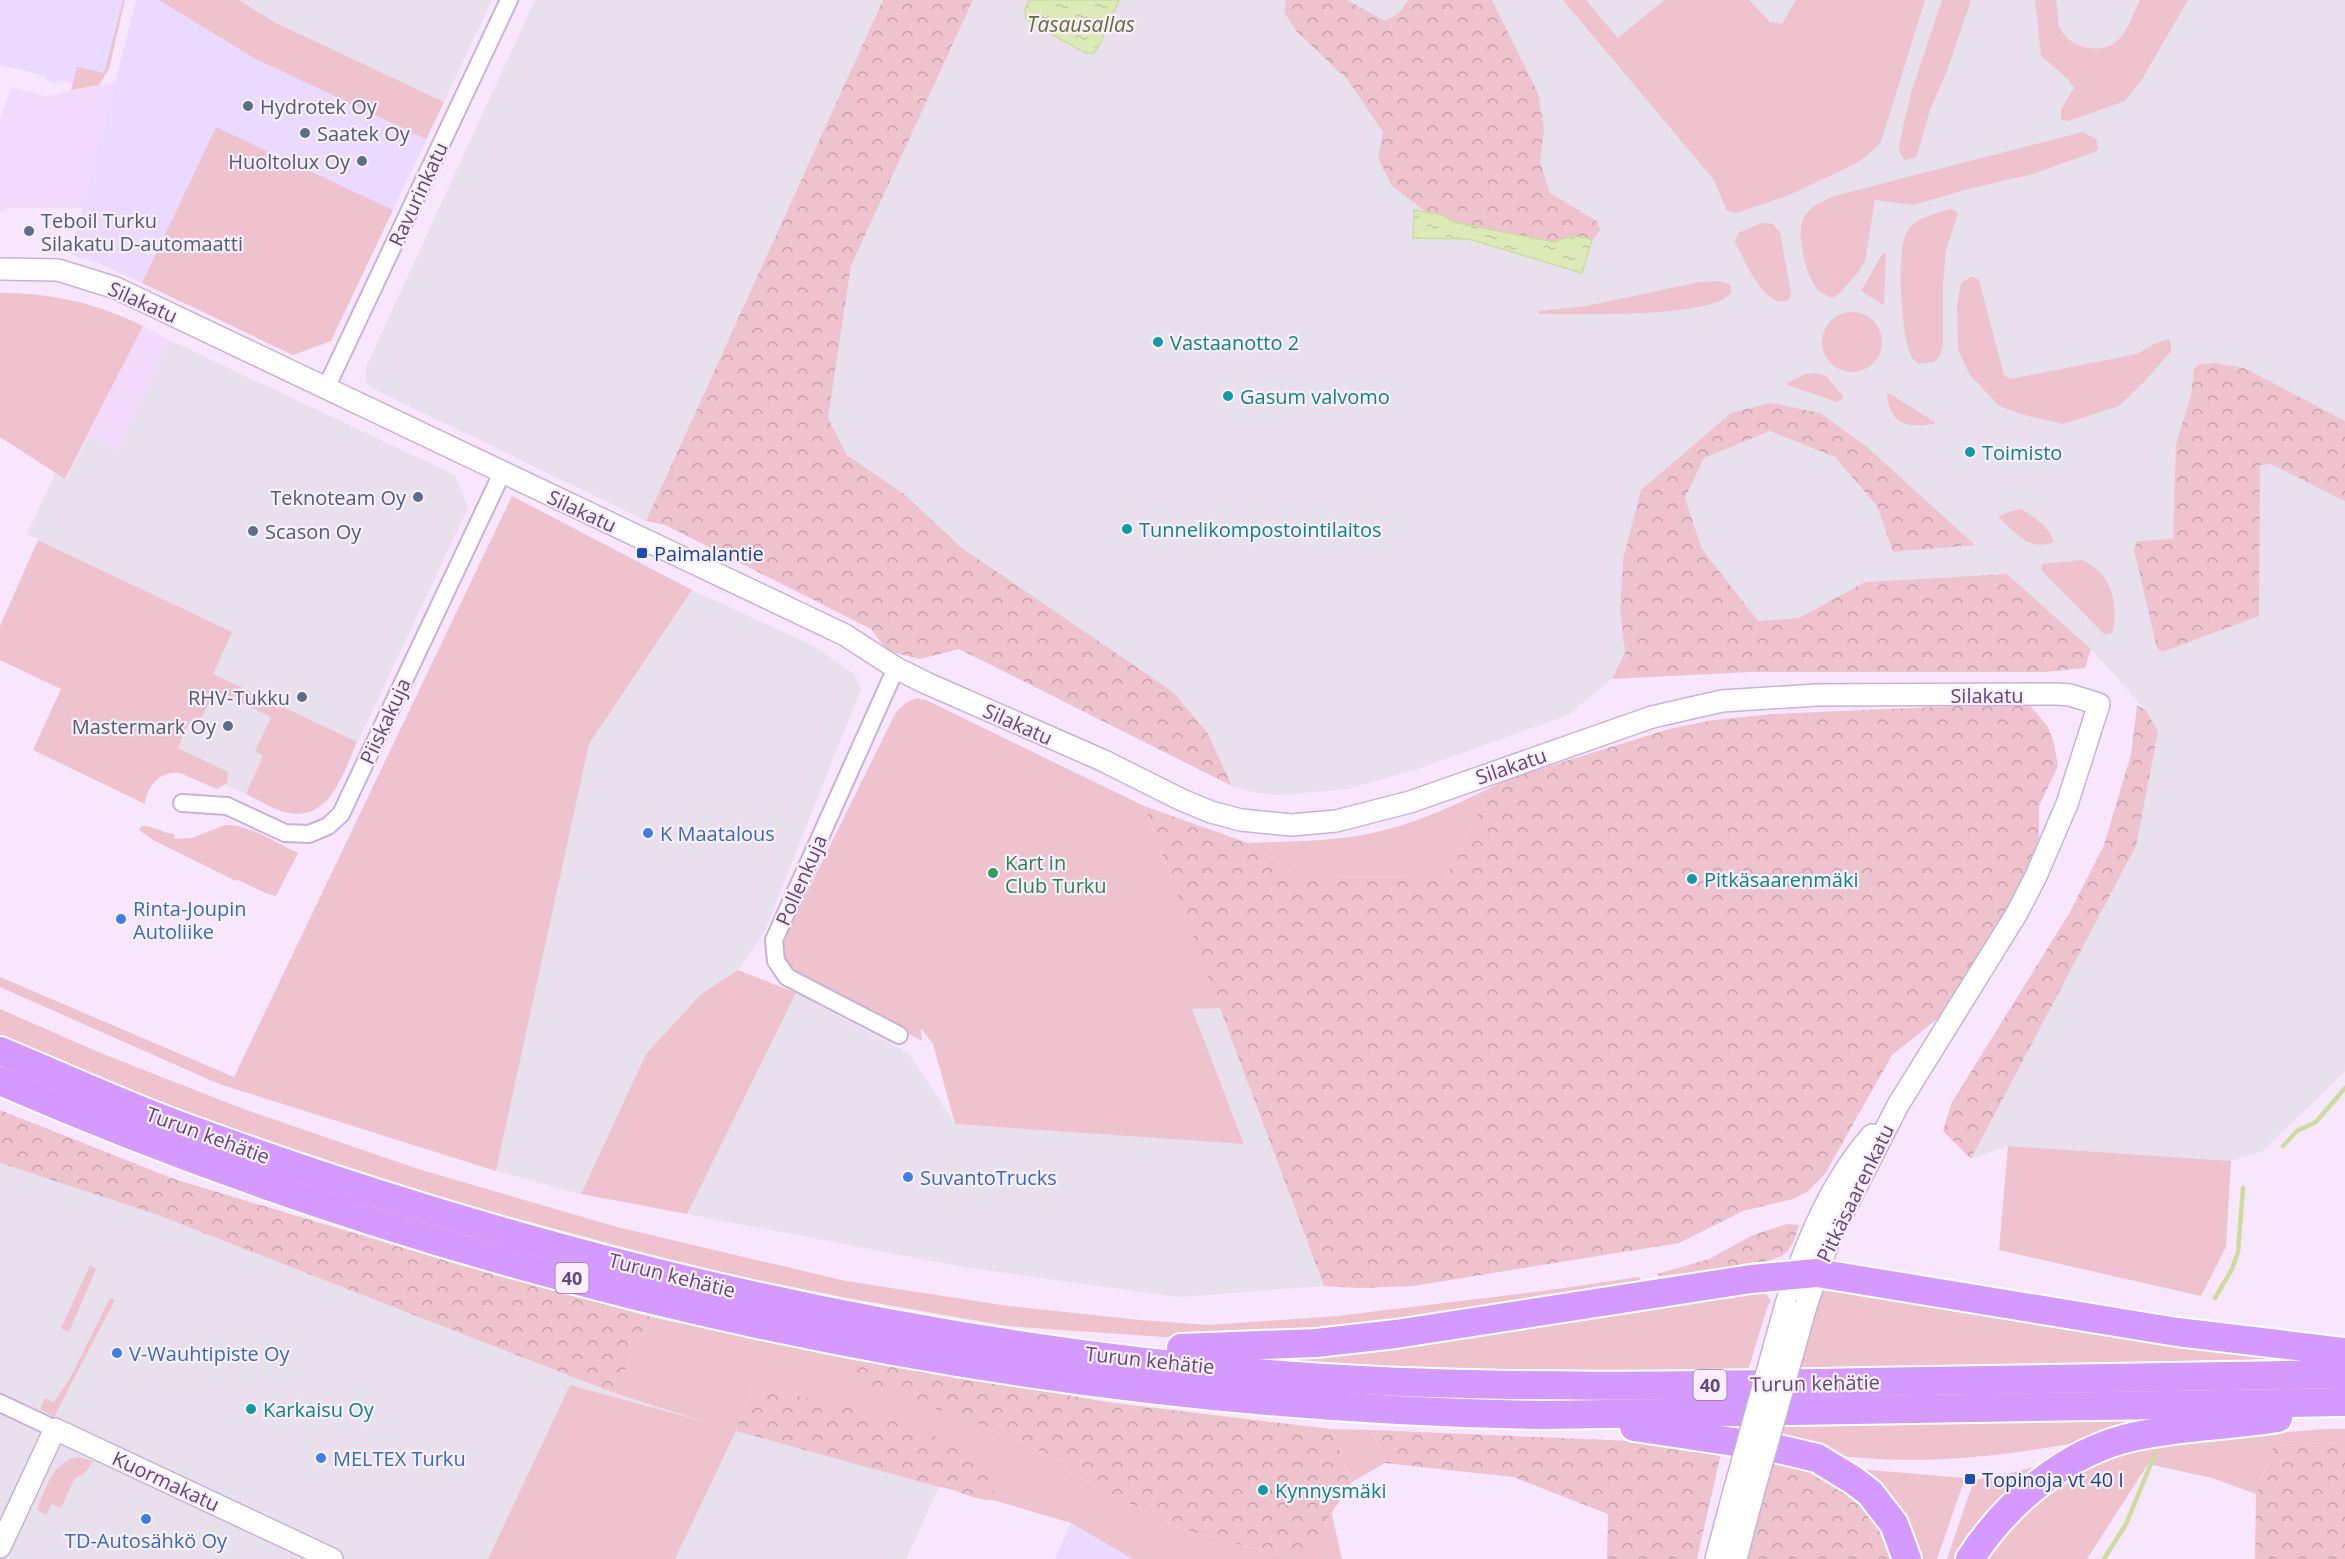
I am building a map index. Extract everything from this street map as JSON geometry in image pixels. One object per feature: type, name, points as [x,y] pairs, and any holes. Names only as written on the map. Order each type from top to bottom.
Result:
[{"type":"highway","name":"Turun kehätie","points":[[0,1051],[181,1127],[315,1174],[484,1226],[662,1275],[885,1323],[1077,1353],[1318,1377],[1470,1385],[1685,1386],[2345,1374]]},
{"type":"highway","name":"Turun kehätie","points":[[0,1081],[189,1159],[436,1240],[655,1301],[880,1349],[1167,1392],[1319,1406],[1472,1414],[1545,1415],[2345,1402]]},
{"type":"highway","points":[[0,1094],[51,1103]]},
{"type":"highway","points":[[1077,1353],[1316,1343],[1396,1334],[1751,1279],[1806,1274],[2177,1332],[2345,1352]]},
{"type":"highway","points":[[1970,1559],[2001,1518],[2018,1502],[2040,1483],[2098,1447],[2130,1437],[2165,1431],[2246,1423],[2345,1408]]},
{"type":"highway","points":[[1545,1415],[1774,1448],[1817,1458],[1870,1493],[1893,1524],[1907,1559]]},
{"type":"street","name":"Ravurinkatu","points":[[326,388],[509,0]]},
{"type":"street","name":"Silakatu","points":[[0,269],[58,270],[116,288],[845,635],[896,668],[936,688],[1102,760],[1201,808],[1241,820],[1291,825],[1336,820],[1410,802],[1652,717],[1722,700],[1817,695],[2056,694],[2070,695],[2098,704]]},
{"type":"street","name":"Piiskakuja","points":[[182,803],[226,806],[285,833],[309,834],[328,826],[341,814],[502,473]]},
{"type":"street","name":"Pollenkuja","points":[[896,668],[774,940],[776,961],[787,976],[899,1035]]},
{"type":"street","name":"Pitkäsaarenkatu","points":[[1736,1559],[1743,1495],[1786,1304],[1829,1240],[1898,1105],[2032,885],[2067,804],[2098,704]]},
{"type":"street","name":"Pitkäsaarenkatu","points":[[1716,1559],[1743,1495],[1807,1303],[1806,1274]]},
{"type":"street","name":"Kuormakatu","points":[[0,1403],[332,1559]]},
{"type":"street","points":[[0,1547],[55,1429]]},
{"type":"shaded area","points":[[0,0],[123,0],[104,74],[77,67],[73,83],[57,79],[56,83],[45,80],[46,76],[0,65]]},
{"type":"shaded area","points":[[136,0],[239,0],[274,22],[444,102],[393,210],[216,127],[142,283],[96,262],[71,255]]},
{"type":"shaded area","points":[[239,0],[492,0],[444,102],[274,22]]},
{"type":"shaded area","points":[[535,0],[883,0],[646,521],[374,389],[366,382],[366,367]]},
{"type":"shaded area","points":[[973,0],[2345,0],[2345,1071],[2263,1151],[2231,1161],[2008,1146],[1971,1159],[2133,851],[2158,732],[2145,709],[2091,649],[2007,574],[1865,582],[1799,618],[1758,621],[1702,549],[1685,498],[1704,458],[1770,431],[1835,457],[1877,506],[1893,552],[1975,545],[1771,403],[1641,490],[1623,559],[1620,610],[1625,653],[1612,679],[1568,715],[1414,770],[1348,789],[1282,795],[1258,793],[1232,786],[1207,732],[962,548],[904,494],[847,455],[828,418],[851,266]]},
{"type":"shaded area","points":[[115,82],[83,208],[8,208],[0,213],[0,118],[12,87],[45,96]]},
{"type":"shaded area","points":[[143,326],[169,340],[118,450],[88,436]]},
{"type":"shaded area","points":[[169,340],[455,475],[468,508],[335,790],[325,803],[311,812],[294,814],[279,810],[173,760],[231,632],[27,534],[55,474],[66,479],[88,436],[118,450]]},
{"type":"shaded area","points":[[692,590],[816,647],[855,675],[861,689],[764,933],[738,970],[701,994],[646,1054],[581,1194],[496,1171],[589,744]]},
{"type":"shaded area","points":[[796,993],[908,1053],[955,1124],[1244,1143],[1191,1009],[1220,1008],[1324,1286],[1179,1297],[969,1268],[687,1214]]},
{"type":"shaded area","points":[[0,1163],[155,1214],[614,1393],[736,1431],[939,1487],[906,1559],[0,1559]]},
{"type":"shaded area","points":[[1071,1523],[1133,1559],[1055,1559]]},
{"type":"green space","points":[[123,0],[125,0],[109,69],[99,85],[71,90],[77,67],[104,73]]},
{"type":"green space","points":[[159,0],[239,0],[274,22],[444,102],[426,139],[254,58]]},
{"type":"green space","points":[[883,0],[973,0],[851,266],[828,418],[847,455],[904,494],[962,548],[1173,692],[1207,732],[1232,786],[959,649],[920,659],[887,651],[871,629],[665,525],[646,521]]},
{"type":"green space","points":[[1286,0],[1347,0],[1385,21],[1400,12],[1408,0],[1492,0],[1538,93],[1544,129],[1540,162],[1550,193],[1598,222],[1600,230],[1592,240],[1573,237],[1554,242],[1453,222],[1443,215],[1425,211],[1392,186],[1378,158],[1383,132],[1347,79],[1297,32],[1284,12]]},
{"type":"green space","points":[[1563,0],[1586,0],[1618,38],[1664,0],[1749,0],[1770,22],[1782,24],[1796,0],[1925,0],[1881,142],[1853,165],[1787,196],[1736,213],[1727,211],[1714,180]]},
{"type":"green space","points":[[1942,0],[1971,0],[1948,68],[1930,110],[1917,155],[1915,158],[1904,160],[1899,151],[1900,141],[1911,93]]},
{"type":"green space","points":[[2035,0],[2056,0],[2059,25],[2065,35],[2079,46],[2097,49],[2114,44],[2120,38],[2129,25],[2140,0],[2188,0],[2141,81],[2125,101],[2068,121],[2061,120],[2061,109],[2074,88],[2068,79],[2041,56]]},
{"type":"green space","points":[[216,127],[393,210],[331,341],[293,355],[142,283]]},
{"type":"green space","points":[[2083,132],[2096,139],[2098,149],[2033,174],[1968,189],[1914,205],[1875,200],[1865,261],[1859,271],[1839,294],[1832,298],[1819,291],[1812,282],[1805,264],[1801,233],[1804,217],[1818,204],[1834,196]]},
{"type":"green space","points":[[1948,209],[1958,213],[1946,250],[1943,284],[1943,345],[1939,357],[1934,362],[1919,364],[1912,358],[1908,347],[1902,313],[1901,273],[1904,240],[1908,230],[1916,222]]},
{"type":"green space","points":[[1762,223],[1773,224],[1780,232],[1791,294],[1789,300],[1780,301],[1771,298],[1764,291],[1756,282],[1735,242],[1738,233]]},
{"type":"green space","points":[[1883,253],[1886,254],[1884,305],[1861,291]]},
{"type":"green space","points":[[1972,276],[1979,280],[2004,375],[2010,379],[2137,354],[2168,339],[2171,343],[2171,351],[2119,406],[2063,424],[2024,415],[1999,406],[1970,375],[1958,350],[1957,305],[1961,283]]},
{"type":"green space","points":[[1718,281],[1729,284],[1732,291],[1722,300],[1674,311],[1539,314],[1538,311],[1587,306],[1699,282]]},
{"type":"green space","points":[[0,293],[38,295],[74,301],[108,311],[143,326],[65,479],[0,437]]},
{"type":"green space","points":[[1846,312],[1858,312],[1869,317],[1877,325],[1882,342],[1880,354],[1869,367],[1858,372],[1846,372],[1835,367],[1827,359],[1822,348],[1822,336],[1827,325],[1835,317]]},
{"type":"green space","points":[[2216,363],[2244,368],[2345,421],[2345,501],[2271,464],[2260,465],[2259,616],[2162,652],[2157,648],[2134,550],[2137,541],[2173,539],[2176,444],[2191,396],[2194,368],[2200,364]]},
{"type":"green space","points":[[1816,373],[1826,376],[1843,399],[1837,402],[1785,384],[1805,374]]},
{"type":"green space","points":[[1887,392],[1935,422],[1934,424],[1915,425],[1900,422],[1891,411]]},
{"type":"green space","points":[[1771,403],[1820,413],[1867,447],[1975,545],[1893,552],[1877,506],[1835,457],[1770,431],[1704,458],[1685,498],[1702,549],[1758,621],[1799,618],[1865,582],[2007,574],[2091,649],[2085,668],[2045,672],[1750,672],[1612,679],[1625,653],[1620,610],[1623,559],[1641,490],[1731,413]]},
{"type":"green space","points":[[512,496],[692,590],[589,744],[496,1171],[219,1084],[0,987],[0,977],[234,1077]]},
{"type":"green space","points":[[2021,509],[2045,527],[2054,542],[2037,545],[2030,543],[2017,535],[1998,517]]},
{"type":"green space","points":[[38,540],[232,632],[213,674],[357,742],[341,779],[325,802],[303,813],[289,813],[246,794],[263,756],[255,751],[271,717],[215,691],[198,725],[190,721],[178,748],[228,772],[227,783],[217,789],[180,773],[166,774],[152,785],[145,804],[33,750],[61,689],[0,660],[0,626]]},
{"type":"green space","points":[[2082,560],[2092,565],[2100,573],[2111,590],[2115,611],[2112,633],[2104,634],[2041,570],[2042,564]]},
{"type":"green space","name":"Kart in Club Turku","points":[[916,698],[926,700],[1144,806],[1220,1008],[1192,1009],[1244,1144],[955,1124],[933,1044],[921,1028],[922,1041],[794,972],[788,965],[783,954],[783,941],[896,712]]},
{"type":"green space","points":[[2028,703],[2048,727],[2058,766],[2039,806],[2039,844],[2028,871],[1946,1012],[1892,1055],[1825,1174],[1808,1191],[1793,1199],[1743,1211],[1679,1243],[1413,1286],[1359,1288],[1324,1286],[1144,806],[1248,843],[1299,877],[1445,878],[1473,820],[1508,779],[1669,729],[1714,720],[1772,714]]},
{"type":"green space","points":[[2137,706],[2145,709],[2158,732],[2136,846],[1971,1159],[1943,1131],[1951,1104],[2070,912],[2104,845],[2131,754]]},
{"type":"green space","points":[[1508,779],[1473,820],[1445,878],[1299,877],[1248,843],[1341,838],[1390,829],[1441,810]]},
{"type":"green space","points":[[225,825],[253,831],[298,853],[276,896],[236,881],[153,840],[139,830],[142,826],[151,827],[174,834],[175,839],[192,838]]},
{"type":"green space","points":[[738,970],[796,993],[687,1214],[581,1194],[646,1054],[701,994]]},
{"type":"green space","points":[[0,1009],[103,1054],[241,1108],[415,1168],[617,1227],[846,1281],[1008,1306],[1209,1325],[1337,1316],[1639,1277],[1643,1285],[1553,1303],[1221,1341],[1007,1326],[842,1297],[704,1269],[407,1189],[319,1157],[228,1131],[0,1036]]},
{"type":"green space","points":[[0,1110],[174,1179],[460,1265],[651,1317],[614,1393],[155,1214],[0,1163]]},
{"type":"green space","points":[[2008,1146],[2231,1161],[2226,1247],[2201,1296],[1999,1250]]},
{"type":"green space","points":[[1787,1224],[1799,1225],[1792,1244],[1784,1254],[1775,1259],[1724,1269],[1658,1276],[1657,1274],[1709,1259],[1753,1235]]},
{"type":"green space","points":[[90,1265],[96,1269],[69,1332],[61,1328]]},
{"type":"green space","points":[[1822,1281],[2337,1358],[1797,1368]]},
{"type":"green space","points":[[1757,1290],[1767,1295],[1771,1302],[1768,1305],[1747,1374],[1625,1375],[1397,1369],[1235,1358]]},
{"type":"green space","points":[[110,1298],[115,1300],[54,1417],[40,1409],[45,1398],[54,1402],[69,1380]]},
{"type":"green space","points":[[651,1317],[853,1360],[851,1379],[976,1423],[1061,1461],[1067,1471],[1092,1485],[1185,1530],[1294,1559],[1133,1559],[1071,1523],[993,1500],[993,1473],[753,1386],[736,1431],[675,1559],[488,1559],[570,1385],[709,1423],[614,1393]]},
{"type":"green space","points":[[853,1360],[1114,1403],[1331,1429],[1352,1482],[1301,1559],[1294,1559],[1185,1530],[1092,1485],[1067,1471],[1061,1461],[976,1423],[850,1379]]},
{"type":"green space","points":[[753,1386],[847,1407],[917,1426],[962,1451],[994,1473],[993,1500],[979,1499],[736,1431]]},
{"type":"green space","points":[[2203,1417],[2073,1443],[1985,1456],[1941,1459],[1897,1460],[1852,1457],[1776,1443],[1779,1427]]},
{"type":"green space","points":[[1331,1429],[1372,1430],[1385,1463],[1352,1482]]},
{"type":"green space","points":[[2345,1429],[2345,1442],[2274,1445],[2256,1494],[2212,1478],[2148,1464],[2087,1559],[1982,1559],[2021,1512],[2090,1463],[2163,1443]]},
{"type":"green space","points":[[1372,1430],[1632,1441],[1722,1449],[1697,1559],[1607,1559],[1608,1514],[1513,1477],[1385,1463]]},
{"type":"green space","points":[[2345,1442],[2345,1559],[2255,1559],[2256,1494],[2274,1445]]},
{"type":"green space","points":[[1773,1455],[1793,1460],[1873,1508],[1897,1559],[1742,1559]]},
{"type":"green space","points":[[77,1457],[94,1461],[84,1474],[75,1478],[61,1508],[52,1504],[46,1515],[37,1509],[51,1477],[61,1465]]},
{"type":"green space","points":[[2054,1462],[1962,1559],[1947,1559],[1974,1480]]},
{"type":"green space","points":[[1847,1468],[1965,1478],[1937,1559],[1915,1559]]},
{"type":"green space","points":[[1331,1510],[1342,1559],[1301,1559]]},
{"type":"water","name":"Tasausallas","points":[[1029,0],[1119,0],[1100,44],[1094,53],[1086,53],[1034,25],[1026,18],[1025,9]]},
{"type":"water","points":[[1414,210],[1443,215],[1453,222],[1554,242],[1573,237],[1592,240],[1582,273],[1469,239],[1413,238]]},
{"type":"waterway","points":[[2283,1146],[2297,1131],[2316,1122],[2345,1088]]},
{"type":"waterway","points":[[2215,1298],[2232,1269],[2238,1252],[2243,1188]]},
{"type":"waterway","points":[[2104,1559],[2126,1524],[2155,1454]]},
{"type":"place","name":"Hydrotek Oy","points":[[248,106]]},
{"type":"place","name":"Saatek Oy","points":[[305,133]]},
{"type":"place","name":"Huoltolux Oy","points":[[362,161]]},
{"type":"place","name":"Teboil Turku Silakatu D-automaatti","points":[[29,231]]},
{"type":"place","name":"Vastaanotto 2","points":[[1158,342]]},
{"type":"place","name":"Gasum valvomo","points":[[1228,396]]},
{"type":"place","name":"Toimisto","points":[[1970,452]]},
{"type":"place","name":"Teknoteam Oy","points":[[418,497]]},
{"type":"place","name":"Tunnelikompostointilaitos","points":[[1127,529]]},
{"type":"place","name":"Scason Oy","points":[[253,531]]},
{"type":"place","name":"Paimalantie","points":[[642,553]]},
{"type":"place","name":"RHV-Tukku","points":[[302,697]]},
{"type":"place","name":"Mastermark Oy","points":[[228,726]]},
{"type":"place","name":"K Maatalous","points":[[648,833]]},
{"type":"place","name":"Kart in Club Turku","points":[[993,873]]},
{"type":"place","name":"Pitkäsaarenmäki","points":[[1692,879]]},
{"type":"place","name":"Rinta-Joupin Autoliike","points":[[121,919]]},
{"type":"place","name":"SuvantoTrucks","points":[[908,1177]]},
{"type":"place","name":"V-Wauhtipiste Oy","points":[[117,1353]]},
{"type":"place","name":"Karkaisu Oy","points":[[251,1409]]},
{"type":"place","name":"MELTEX Turku","points":[[321,1458]]},
{"type":"place","name":"Topinoja vt 40 I","points":[[1970,1479]]},
{"type":"place","name":"Kynnysmäki","points":[[1263,1490]]},
{"type":"place","name":"TD-Autosähkö Oy","points":[[146,1519]]}]
